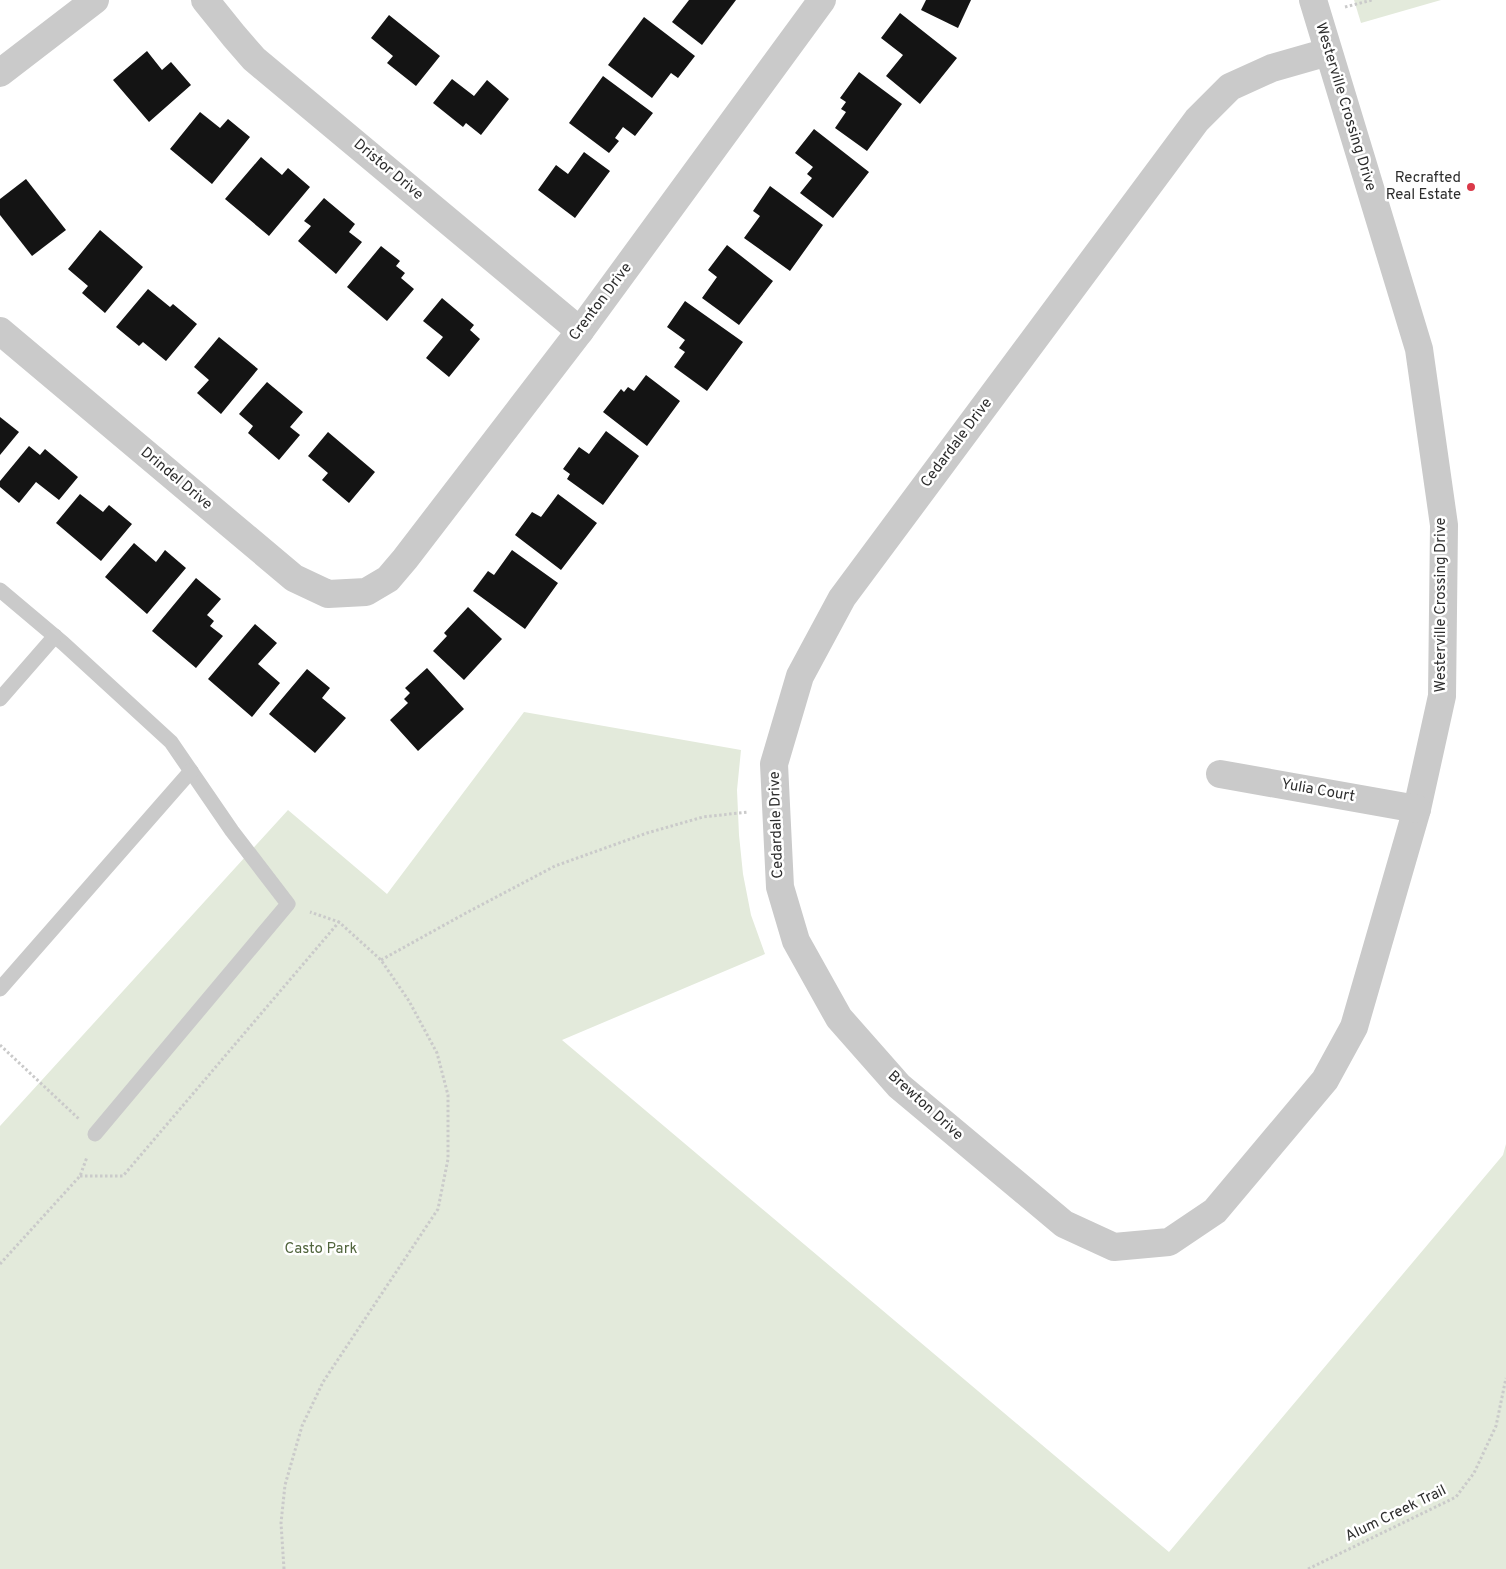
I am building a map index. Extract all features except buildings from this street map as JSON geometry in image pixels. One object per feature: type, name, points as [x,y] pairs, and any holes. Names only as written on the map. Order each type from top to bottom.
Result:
[{"type":"street","points":[[0,73],[95,0]]},
{"type":"street","name":"Dristor Drive","points":[[205,0],[254,59],[580,331]]},
{"type":"street","name":"Crenton Drive","points":[[366,592],[388,579],[405,559],[580,331],[822,0]]},
{"type":"street","name":"Westerville Crossing Drive","points":[[1064,1224],[1114,1247],[1169,1242],[1215,1211],[1325,1080],[1354,1026],[1417,809],[1442,696],[1444,525],[1419,349],[1313,0]]},
{"type":"street","name":"Cedardale Drive","points":[[796,941],[780,887],[774,764],[800,676],[842,598],[1197,120],[1230,87],[1272,68],[1328,52]]},
{"type":"street","name":"Drindel Drive","points":[[0,331],[294,578],[328,594],[366,592]]},
{"type":"street","name":"Yulia Court","points":[[1220,774],[1417,809]]},
{"type":"street","name":"Brewton Drive","points":[[796,941],[839,1018],[899,1086],[1064,1224]]},
{"type":"lane","points":[[0,590],[55,636],[171,742],[232,831],[288,904],[95,1134]]},
{"type":"lane","points":[[0,699],[55,636]]},
{"type":"lane","points":[[0,989],[191,771]]},
{"type":"path","points":[[380,960],[466,912],[555,866],[647,833],[704,817],[776,808]]},
{"type":"path","points":[[284,1569],[280,1523],[285,1485],[302,1426],[323,1382],[438,1209],[448,1159],[448,1095],[437,1052],[409,1001],[380,960],[339,922],[288,904]]},
{"type":"path","points":[[0,1264],[80,1176],[124,1176],[339,922]]},
{"type":"path","points":[[0,1046],[95,1134]]},
{"type":"path","name":"Alum Creek Trail","points":[[1308,1569],[1456,1497],[1474,1473],[1496,1426],[1506,1378]]},
{"type":"green space","points":[[1354,0],[1441,0],[1361,23]]},
{"type":"green space","name":"Casto Park","points":[[524,712],[741,750],[737,790],[743,874],[751,915],[765,954],[562,1040],[1169,1552],[1503,1155],[1506,1144],[1506,1569],[0,1569],[0,1126],[288,810],[387,894]]},
{"type":"place","name":"Recrafted Real Estate","points":[[1471,187]]}]
